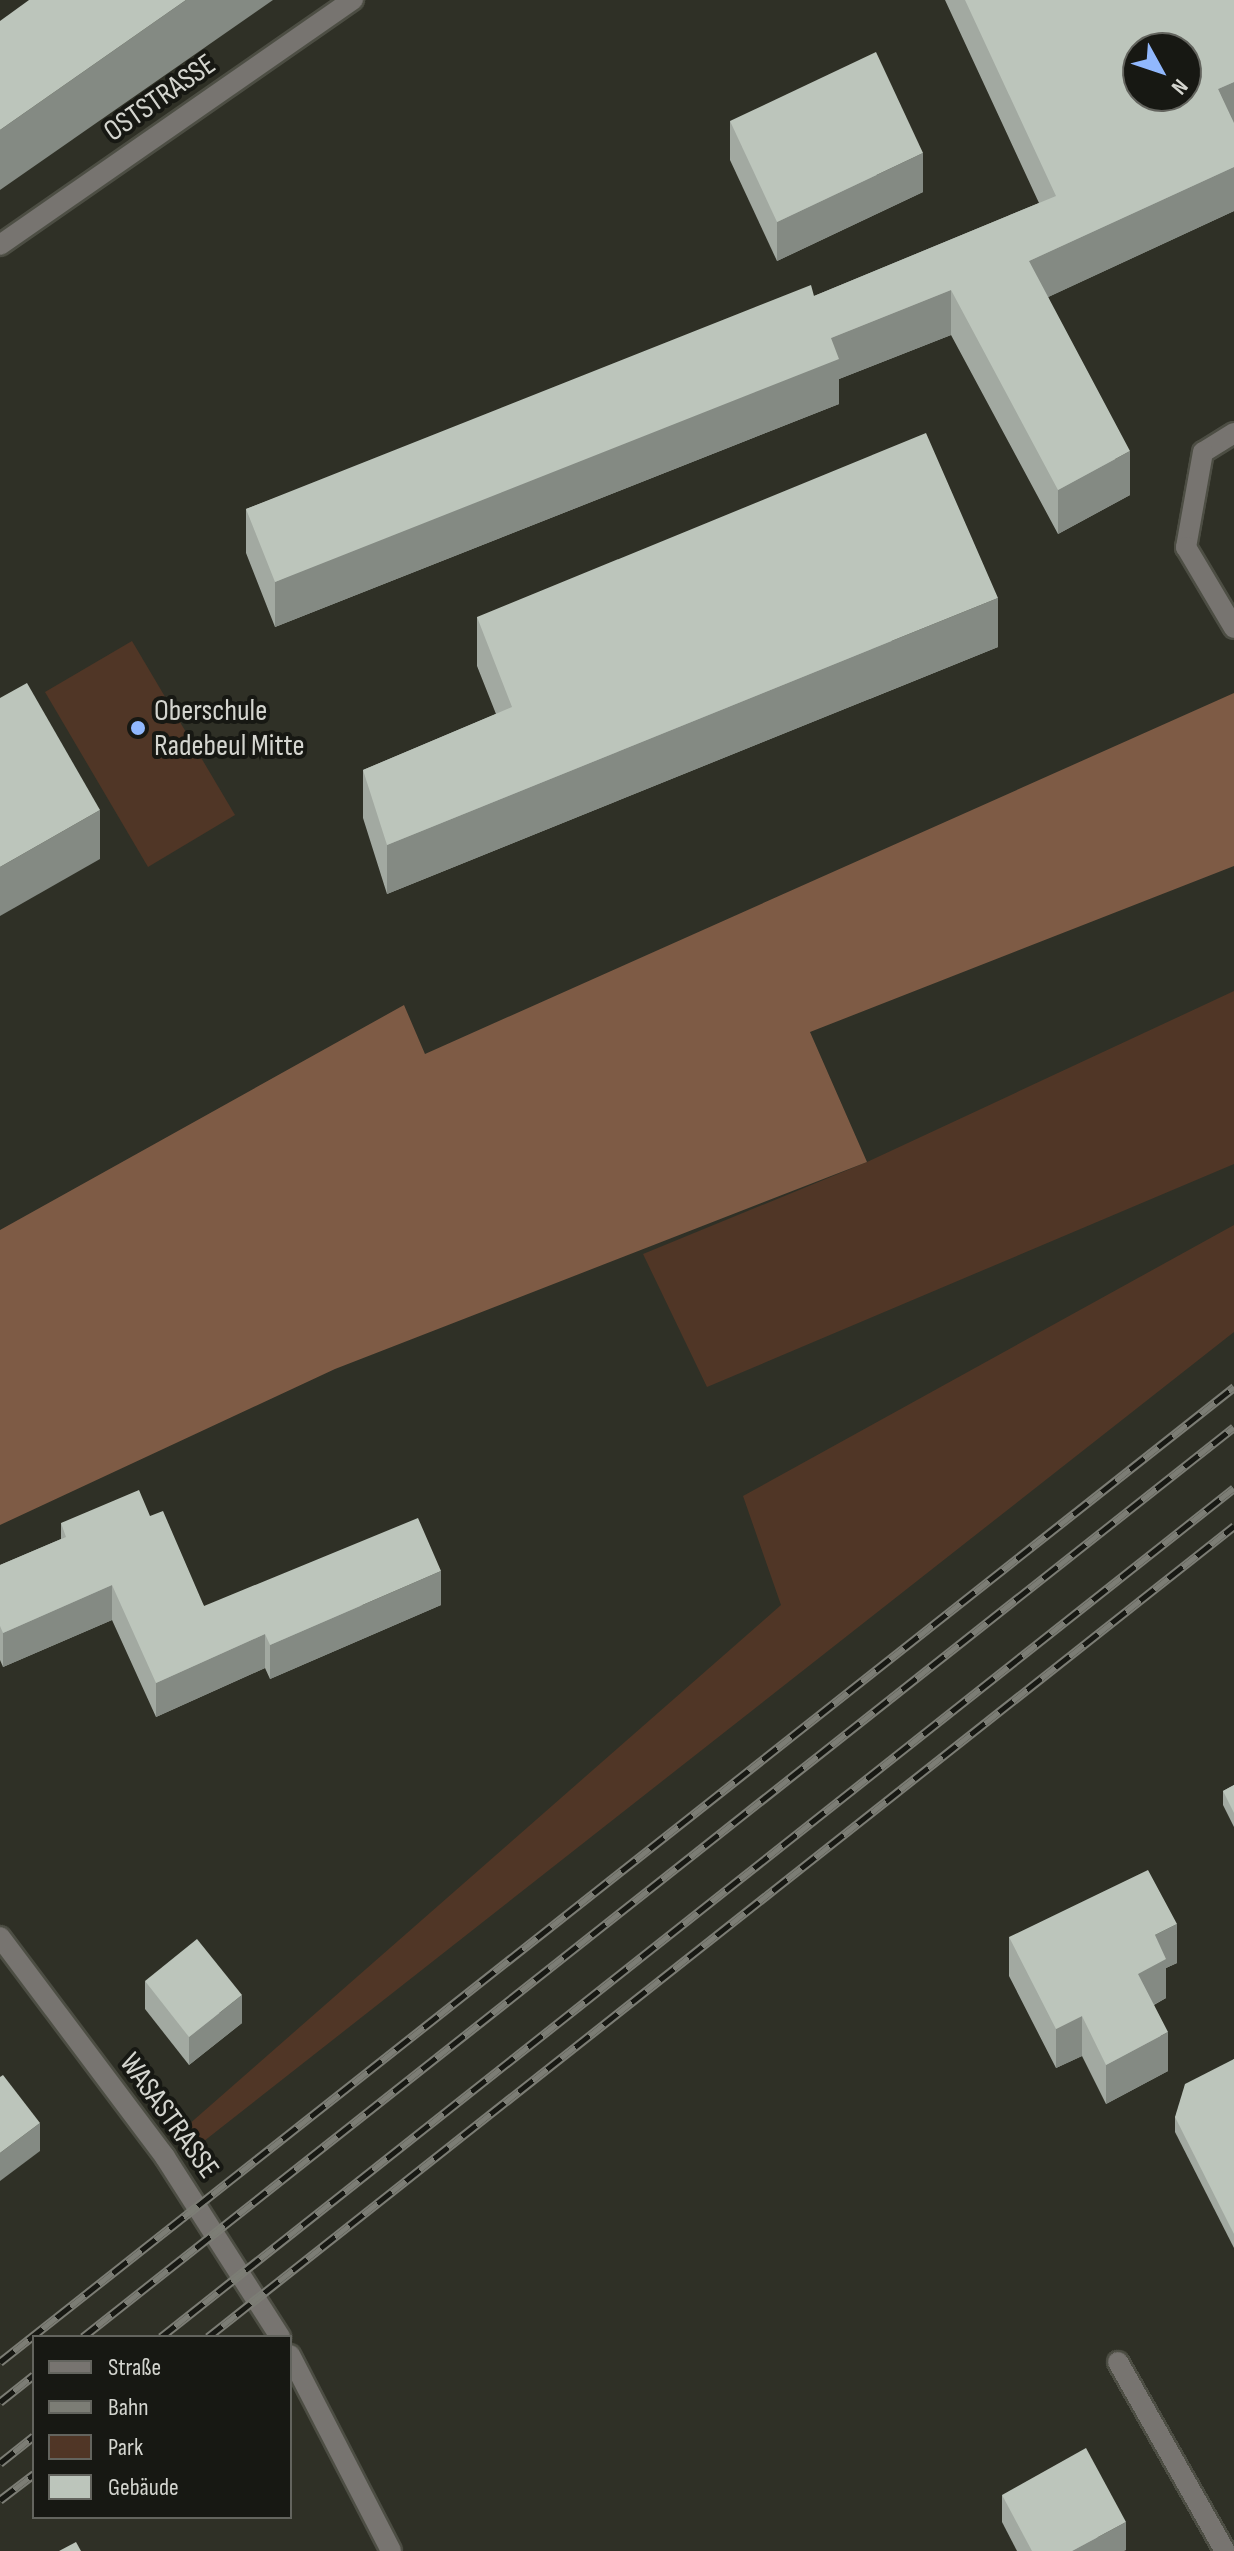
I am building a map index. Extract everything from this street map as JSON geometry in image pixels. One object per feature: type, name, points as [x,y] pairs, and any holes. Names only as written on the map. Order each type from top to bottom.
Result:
[{"type":"street","name":"OSTSTRASSE","points":[[0,245],[353,0]]},
{"type":"street","points":[[1234,433],[1203,452],[1186,547],[1234,628]]},
{"type":"street","name":"WASASTRASSE","points":[[0,1937],[165,2157],[279,2335]]},
{"type":"street","points":[[292,2359],[391,2551]]},
{"type":"street","points":[[1118,2362],[1225,2551]]},
{"type":"green space","points":[[132,641],[235,815],[148,867],[45,692]]},
{"type":"green space","points":[[1234,991],[1234,1164],[707,1387],[643,1254],[867,1162]]},
{"type":"green space","points":[[1234,1225],[1234,1332],[199,2145],[187,2126],[781,1605],[743,1496]]},
{"type":"shaded area","points":[[1234,693],[1234,866],[810,1032],[867,1162],[335,1369],[0,1525],[0,1230],[404,1005],[425,1054]]},
{"type":"building","points":[[29,0],[186,0],[0,130],[0,21]]},
{"type":"building","points":[[965,0],[1234,0],[1234,82],[1218,89],[1234,123],[1234,167],[1029,261],[1130,451],[1058,490],[951,290],[831,338],[839,359],[275,582],[246,509],[811,285],[814,296],[1056,196]]},
{"type":"building","points":[[876,52],[923,153],[777,222],[730,121]]},
{"type":"building","points":[[926,433],[998,598],[387,845],[363,770],[512,707],[477,617]]},
{"type":"building","points":[[27,683],[100,810],[0,867],[0,698]]},
{"type":"building","points":[[139,1490],[150,1516],[163,1511],[204,1606],[418,1518],[441,1571],[270,1645],[265,1634],[156,1683],[112,1585],[3,1633],[0,1626],[0,1565],[66,1537],[61,1523]]},
{"type":"building","points":[[1234,1785],[1234,1813],[1223,1791]]},
{"type":"building","points":[[1148,1870],[1177,1924],[1155,1935],[1166,1959],[1138,1974],[1168,2032],[1106,2065],[1082,2016],[1056,2029],[1009,1937]]},
{"type":"building","points":[[197,1939],[242,1995],[189,2037],[145,1981]]},
{"type":"building","points":[[1234,2059],[1234,2234],[1175,2117],[1185,2084]]},
{"type":"building","points":[[3,2075],[40,2123],[0,2153],[0,2077]]},
{"type":"building","points":[[1086,2448],[1126,2522],[1072,2551],[1032,2551],[1002,2495]]},
{"type":"building","points":[[76,2542],[81,2551],[59,2551]]},
{"type":"railway","points":[[34,2335],[1234,1387]]},
{"type":"railway","points":[[86,2335],[1234,1427]]},
{"type":"railway","points":[[164,2335],[1234,1488]]},
{"type":"railway","points":[[211,2335],[1234,1526]]},
{"type":"railway","points":[[0,2362],[32,2337]]},
{"type":"railway","points":[[0,2402],[32,2377]]},
{"type":"railway","points":[[0,2463],[32,2438]]},
{"type":"railway","points":[[0,2500],[32,2476]]},
{"type":"place","name":"Oberschule Radebeul Mitte","points":[[138,728]]}]
